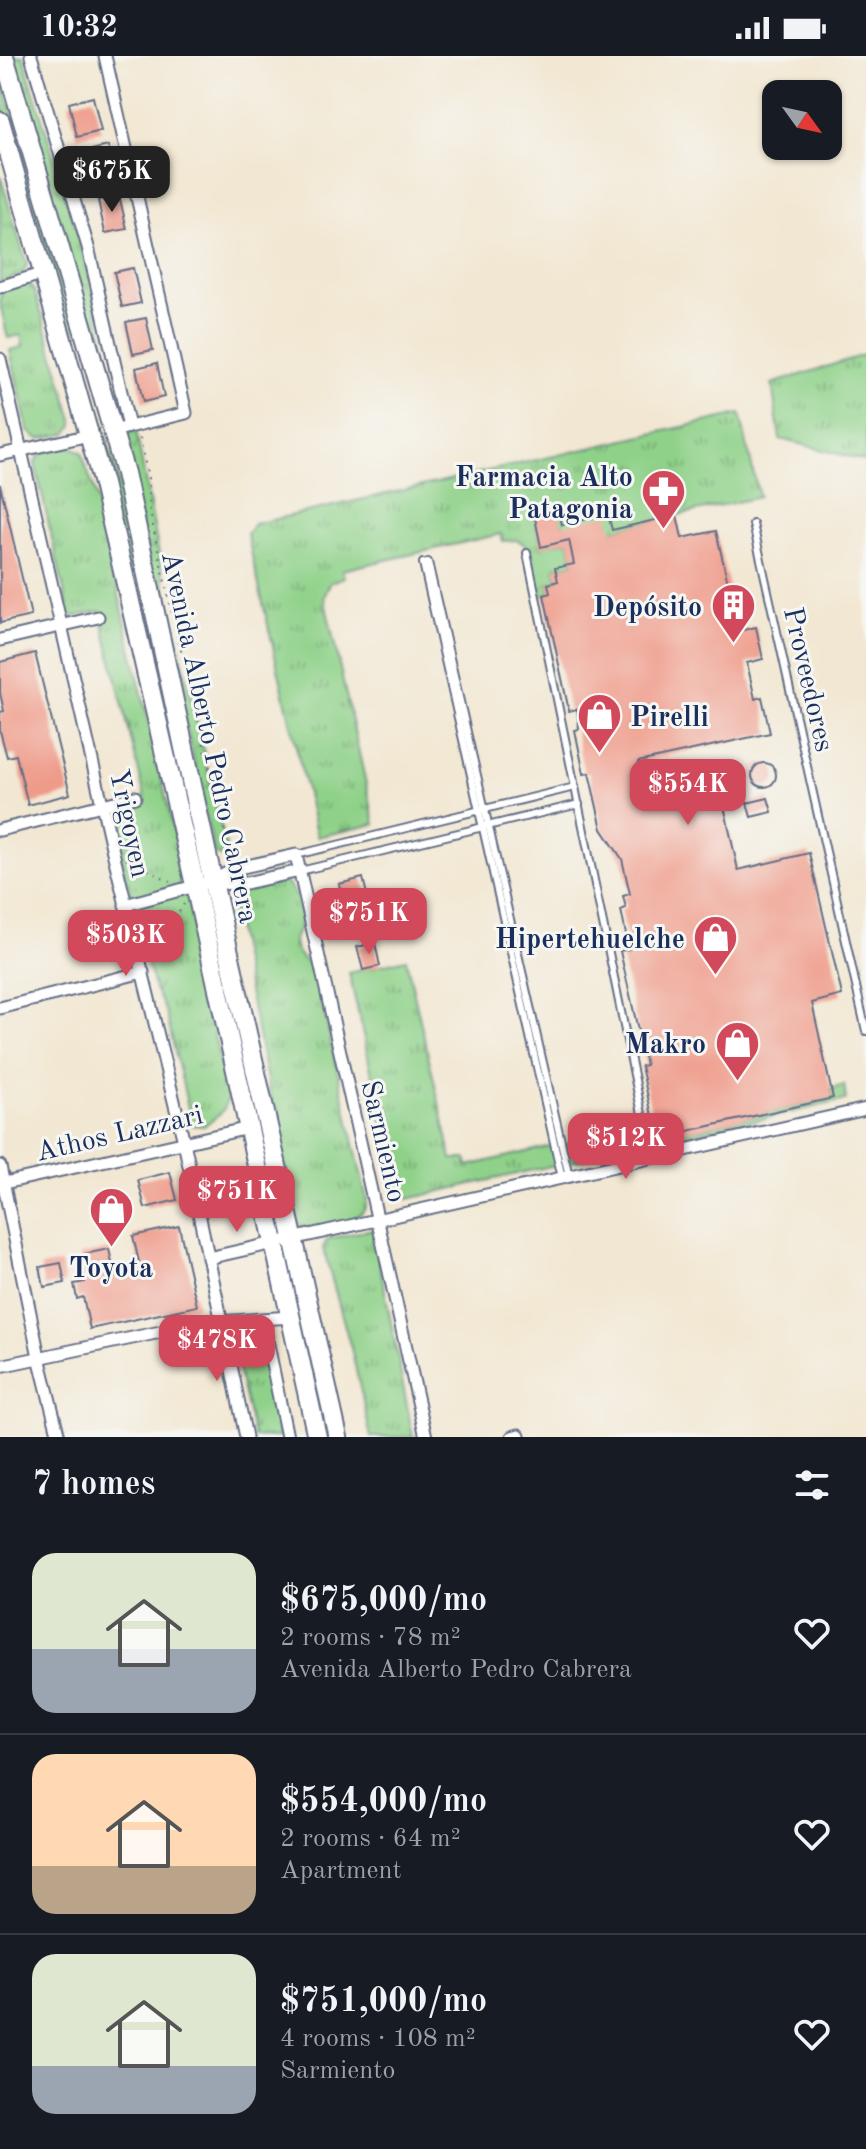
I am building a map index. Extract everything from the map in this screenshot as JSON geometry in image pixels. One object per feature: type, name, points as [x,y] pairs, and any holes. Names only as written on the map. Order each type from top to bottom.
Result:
[{"type":"main road","name":"Avenida Alberto Pedro Cabrera","points":[[4,56],[126,428],[129,494],[197,885],[220,913],[338,1437]]},
{"type":"main road","name":"Avenida Alberto Pedro Cabrera","points":[[0,121],[90,435],[197,885],[317,1437]]},
{"type":"street","points":[[31,56],[88,247],[126,428],[186,413],[105,56]]},
{"type":"street","points":[[0,287],[44,273]]},
{"type":"street","name":"Yrigoyen","points":[[0,359],[125,905],[184,1142],[246,1437]]},
{"type":"street","points":[[0,455],[90,435]]},
{"type":"street","points":[[0,640],[98,617]]},
{"type":"street","points":[[0,830],[135,797]]},
{"type":"street","points":[[125,905],[197,885],[234,869],[296,855]]},
{"type":"street","name":"Sarmiento","points":[[296,855],[426,1437]]},
{"type":"street","points":[[197,885],[237,885],[300,871]]},
{"type":"street","points":[[0,1008],[143,972]]},
{"type":"street","points":[[208,1258],[866,1109]]},
{"type":"street","name":"Athos Lazzari","points":[[2,1183],[249,1128]]},
{"type":"street","points":[[0,1166],[39,1357],[59,1437]]},
{"type":"street","points":[[0,1366],[222,1322],[291,1317]]},
{"type":"street","points":[[263,1320],[287,1437]]},
{"type":"lane","name":"Proveedores","points":[[753,524],[866,1031]]},
{"type":"lane","points":[[527,553],[642,1114]]},
{"type":"lane","points":[[426,562],[565,1177]]},
{"type":"lane","points":[[296,855],[575,787]]},
{"type":"lane","points":[[300,871],[579,804]]},
{"type":"path","points":[[126,428],[142,442],[149,483],[149,507],[167,592],[234,869]]},
{"type":"path","points":[[113,852],[197,885],[143,972]]},
{"type":"path","points":[[220,913],[241,908],[237,885]]},
{"type":"green space","points":[[10,56],[23,56],[86,263],[122,422],[116,417]]},
{"type":"green space","points":[[0,70],[116,472],[201,869],[160,684],[145,643],[86,395],[0,102]]},
{"type":"green space","points":[[0,175],[27,265],[23,273],[0,282]]},
{"type":"green space","points":[[28,282],[35,292],[73,420],[67,433],[39,439],[28,431],[10,350],[23,347],[21,335],[8,338],[0,304],[2,291]]},
{"type":"green space","points":[[866,354],[866,461],[780,439],[772,384]]},
{"type":"green space","points":[[740,414],[759,497],[612,530],[562,525],[558,512],[535,517],[541,546],[569,540],[574,564],[555,568],[558,581],[548,584],[550,593],[539,596],[527,546],[517,540],[503,541],[501,534],[342,570],[344,577],[330,583],[324,597],[375,824],[317,837],[247,534],[254,524]]},
{"type":"green space","points":[[136,431],[165,586],[230,864],[214,852],[123,442],[128,433]]},
{"type":"green space","points":[[70,446],[81,452],[96,496],[210,988],[213,1030],[228,1098],[223,1111],[204,1126],[192,1125],[166,1012],[154,987],[141,943],[112,815],[116,807],[145,797],[100,611],[70,617],[36,468],[35,462],[41,453]]},
{"type":"green space","points":[[286,883],[290,887],[300,907],[302,919],[294,940],[295,947],[315,973],[367,1200],[365,1208],[353,1219],[309,1228],[296,1222],[232,908],[238,895],[244,891]]},
{"type":"green space","points":[[406,959],[452,1159],[466,1159],[468,1166],[551,1146],[555,1165],[408,1199],[399,1193],[349,973]]},
{"type":"green space","points":[[844,1085],[846,1100],[571,1162],[567,1143],[653,1122],[658,1138],[833,1098],[831,1089]]},
{"type":"green space","points":[[373,1229],[413,1437],[371,1437],[323,1247],[328,1239]]},
{"type":"green space","points":[[241,1326],[256,1330],[260,1337],[280,1437],[254,1437],[230,1336]]},
{"type":"building","points":[[93,97],[101,131],[77,137],[69,103]]},
{"type":"building","points":[[108,146],[116,181],[91,186],[83,152]]},
{"type":"building","points":[[119,195],[127,229],[105,233],[98,200]]},
{"type":"building","points":[[133,268],[141,303],[122,307],[114,272]]},
{"type":"building","points":[[146,318],[153,350],[133,354],[126,322]]},
{"type":"building","points":[[157,363],[164,397],[143,402],[136,368]]},
{"type":"building","points":[[0,484],[31,616],[0,623]]},
{"type":"building","points":[[559,512],[562,525],[608,514],[612,530],[677,515],[682,538],[716,531],[739,631],[756,627],[763,659],[747,663],[755,699],[762,697],[770,733],[638,762],[643,784],[663,780],[665,790],[718,778],[738,870],[809,853],[842,995],[812,1003],[833,1098],[657,1138],[641,1066],[646,1065],[620,951],[629,949],[621,910],[626,908],[623,896],[630,894],[622,859],[602,829],[589,773],[584,774],[575,730],[579,729],[577,709],[569,711],[544,595],[550,593],[548,584],[558,581],[555,568],[574,564],[569,540],[541,547],[535,518]]},
{"type":"building","points":[[35,653],[70,794],[28,805],[16,755],[7,757],[0,731],[0,712],[4,711],[0,693],[0,662]]},
{"type":"building","points":[[764,763],[775,770],[776,775],[769,786],[764,787],[753,780],[752,775],[759,764]]},
{"type":"building","points":[[768,798],[772,812],[751,817],[747,803]]},
{"type":"building","points":[[363,878],[375,928],[351,934],[339,884]]},
{"type":"building","points":[[375,943],[380,966],[363,970],[357,947]]},
{"type":"building","points":[[170,1172],[177,1200],[145,1208],[138,1180]]},
{"type":"building","points":[[179,1226],[197,1306],[90,1329],[83,1297],[77,1299],[74,1284],[85,1282],[80,1255],[109,1249],[115,1277],[141,1271],[133,1236]]},
{"type":"building","points":[[61,1263],[65,1283],[44,1287],[40,1267]]},
{"type":"place","name":"Farmacia Alto Patagonia","points":[[664,531]]},
{"type":"place","name":"Depósito","points":[[733,645]]},
{"type":"place","name":"Pirelli","points":[[599,755]]},
{"type":"place","name":"Hipertehuelche","points":[[716,977]]},
{"type":"place","name":"Makro","points":[[737,1082]]},
{"type":"place","name":"Toyota","points":[[111,1249]]}]
